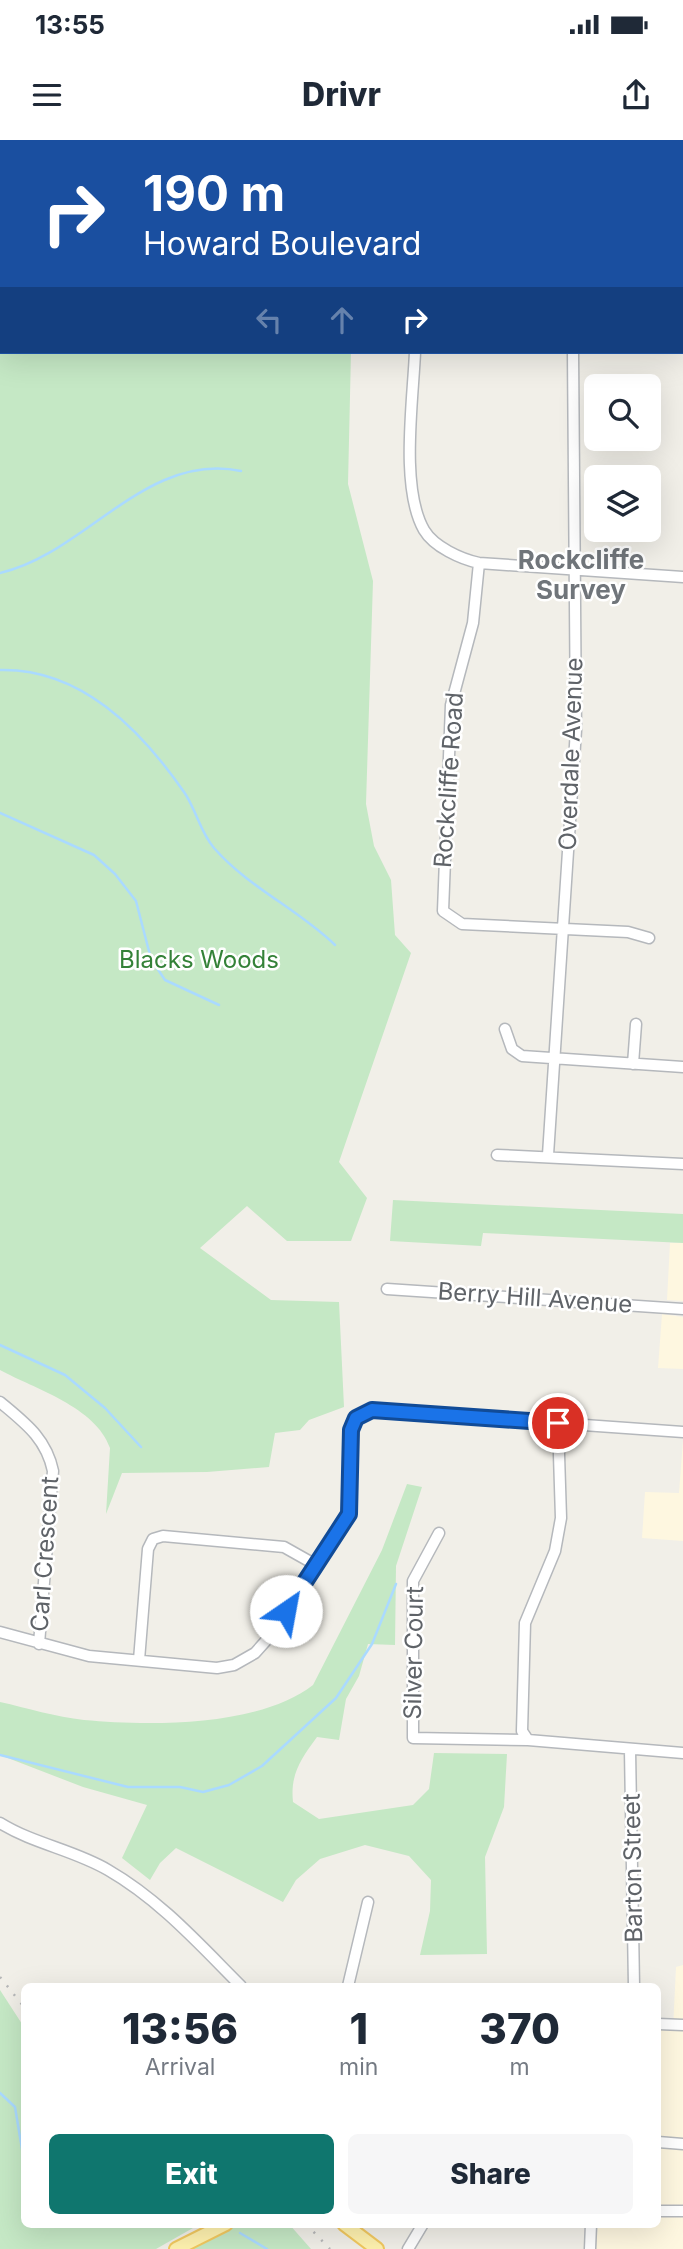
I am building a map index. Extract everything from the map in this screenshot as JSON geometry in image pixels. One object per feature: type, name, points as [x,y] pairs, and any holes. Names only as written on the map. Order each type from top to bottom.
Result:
[{"type":"main road","points":[[176,2249],[218,2228]]},
{"type":"main road","points":[[349,2228],[377,2249]]},
{"type":"street","points":[[415,354],[410,491],[425,532],[453,553],[479,563],[683,577]]},
{"type":"street","name":"Overdale Avenue","points":[[548,1155],[576,730],[573,354]]},
{"type":"street","name":"Rockcliffe Road","points":[[479,563],[473,623],[451,705],[443,911],[462,924],[564,929]]},
{"type":"street","points":[[564,929],[628,932],[649,939]]},
{"type":"street","points":[[633,1064],[636,1024]]},
{"type":"street","points":[[505,1029],[516,1054],[683,1067]]},
{"type":"street","points":[[497,1155],[548,1155],[683,1164]]},
{"type":"street","name":"Berry Hill Avenue","points":[[387,1289],[683,1309]]},
{"type":"street","name":"Carl Crescent","points":[[0,1402],[39,1435],[50,1453],[53,1471],[39,1644]]},
{"type":"street","points":[[0,1632],[89,1656],[217,1668],[234,1665],[254,1653],[272,1634],[349,1514],[351,1430],[356,1418],[372,1410],[683,1432]]},
{"type":"street","points":[[558,1423],[561,1518],[555,1550],[525,1623],[522,1731],[528,1740],[683,1753]]},
{"type":"street","name":"Silver Court","points":[[439,1532],[413,1581],[413,1738],[528,1740]]},
{"type":"street","points":[[139,1660],[148,1549],[153,1539],[163,1536],[265,1543],[284,1547],[316,1565]]},
{"type":"street","name":"Barton Street","points":[[630,1750],[634,1983]]},
{"type":"street","points":[[0,1823],[30,1838],[85,1858],[138,1889],[170,1914],[238,1983]]},
{"type":"street","points":[[349,1983],[368,1902]]},
{"type":"street","points":[[661,2024],[683,2025]]},
{"type":"street","points":[[661,2142],[683,2144]]},
{"type":"street","points":[[661,2211],[683,2211]]},
{"type":"street","points":[[407,2247],[421,2228]]},
{"type":"street","points":[[590,2249],[591,2228]]},
{"type":"shaded area","points":[[670,1243],[683,1243],[683,1301],[667,1300]]},
{"type":"shaded area","points":[[662,1314],[683,1317],[683,1369],[658,1368]]},
{"type":"shaded area","points":[[683,1440],[683,1541],[642,1538],[645,1492],[679,1493]]},
{"type":"shaded area","points":[[683,1965],[683,2249],[596,2249],[598,2228],[661,2228],[661,2030],[673,2030],[676,1967]]},
{"type":"green space","name":"Blacks Woods","points":[[0,354],[351,354],[348,484],[373,581],[366,804],[374,846],[391,880],[395,935],[411,953],[339,1162],[367,1198],[351,1241],[287,1241],[247,1206],[200,1248],[271,1300],[339,1302],[344,1407],[309,1420],[300,1430],[275,1433],[269,1467],[207,1472],[122,1473],[106,1514],[110,1448],[103,1434],[78,1410],[0,1370]]},
{"type":"green space","points":[[393,1200],[683,1214],[683,1243],[483,1233],[481,1246],[390,1241]]},
{"type":"green space","points":[[407,1484],[422,1487],[396,1566],[395,1645],[368,1644],[359,1676],[346,1699],[339,1740],[317,1737],[295,1775],[293,1802],[319,1819],[413,1805],[429,1789],[434,1753],[507,1754],[504,1807],[485,1857],[487,1954],[420,1955],[430,1911],[431,1880],[409,1856],[365,1845],[320,1859],[296,1880],[283,1902],[176,1848],[160,1863],[150,1880],[122,1858],[147,1805],[83,1787],[0,1755],[0,1702],[84,1720],[171,1723],[203,1721],[264,1709],[290,1699],[313,1685],[382,1550]]},
{"type":"green space","points":[[0,1990],[21,2022],[21,2228],[193,2228],[156,2249],[0,2249]]},
{"type":"green space","points":[[231,2228],[293,2228],[311,2249],[189,2249]]},
{"type":"waterway","points":[[0,573],[31,562],[60,546],[145,489],[175,476],[207,469],[241,471]]},
{"type":"waterway","points":[[0,670],[29,672],[57,680],[82,691],[106,707],[148,746],[167,769],[188,799],[214,848],[242,875],[335,945]]},
{"type":"waterway","points":[[0,813],[94,855],[115,874],[136,901],[151,959],[165,980],[219,1005]]},
{"type":"waterway","points":[[0,1345],[65,1375],[105,1408],[141,1447]]},
{"type":"waterway","points":[[0,1755],[128,1787],[180,1787],[203,1792],[229,1785],[262,1766],[336,1698],[372,1644],[396,1584]]},
{"type":"waterway","points":[[0,2093],[15,2107],[21,2143]]},
{"type":"waterway","points":[[240,2233],[267,2249]]},
{"type":"railway","points":[[0,1977],[21,2003]]},
{"type":"railway","points":[[310,2228],[330,2249]]},
{"type":"district","name":"Rockcliffe Survey","points":[[581,575]]},
{"type":"route","points":[[286,1611],[349,1514],[351,1430],[356,1418],[372,1410],[558,1423]]}]
